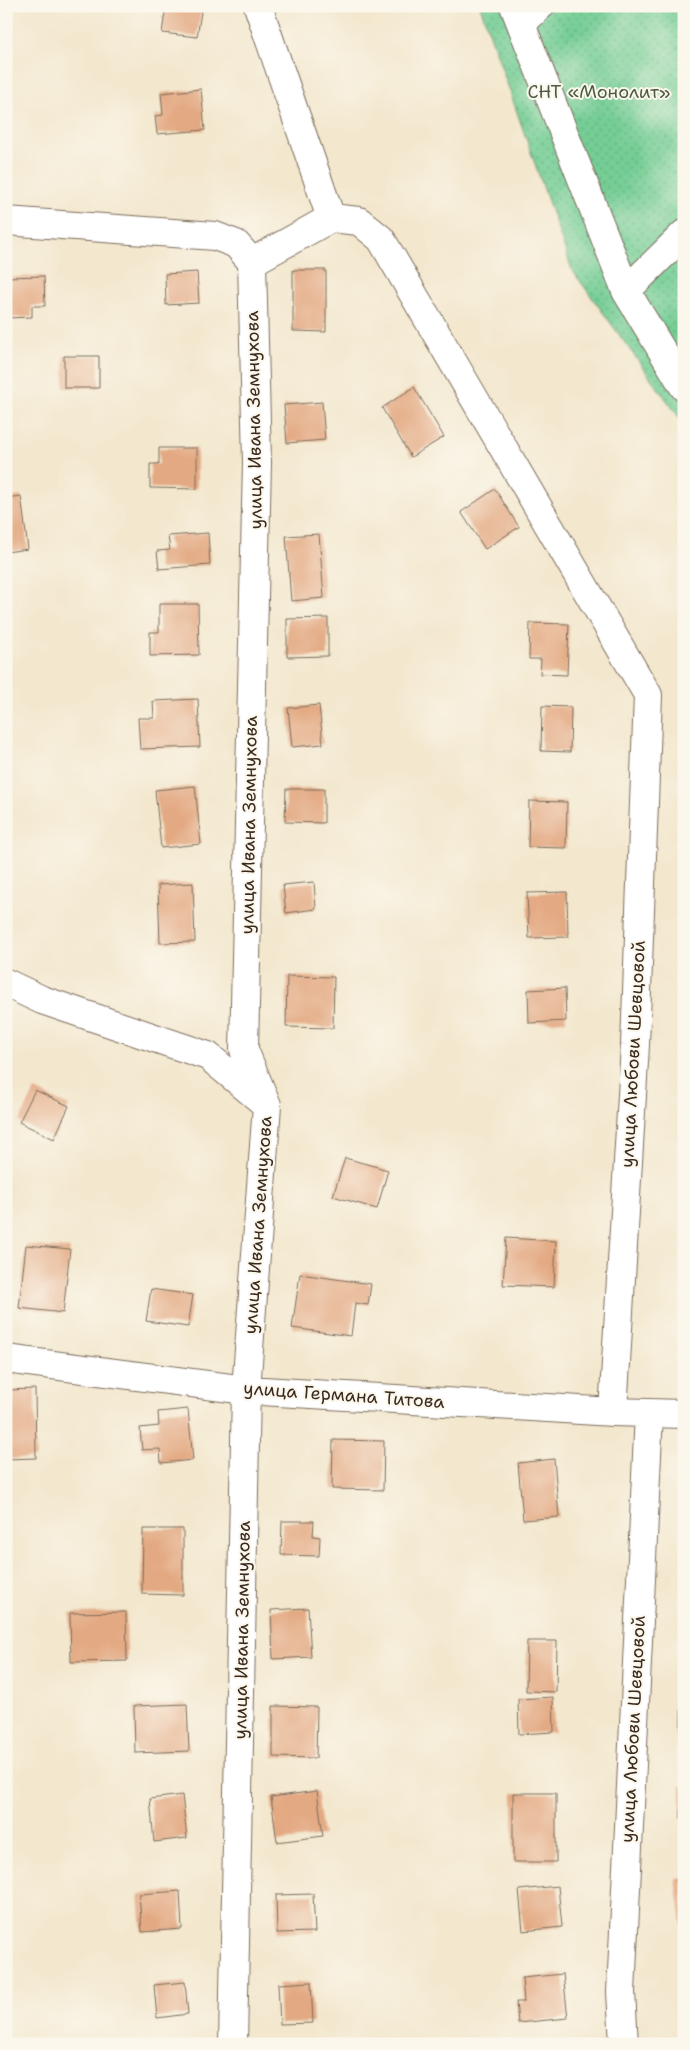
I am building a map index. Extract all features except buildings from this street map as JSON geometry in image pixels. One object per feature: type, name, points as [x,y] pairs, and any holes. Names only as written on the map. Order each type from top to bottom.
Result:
[{"type":"street","points":[[6,222],[215,236],[236,244],[252,262],[332,218],[258,6]]},
{"type":"street","points":[[525,12],[626,291],[684,387]]},
{"type":"street","name":"улица Любови Шевцовой","points":[[332,218],[359,221],[381,239],[648,695],[635,1046],[613,1412]]},
{"type":"street","points":[[626,291],[684,234]]},
{"type":"street","name":"улица Ивана Земнухова","points":[[233,2044],[246,1390],[267,1105],[244,1050],[257,462],[252,262]]},
{"type":"street","points":[[6,983],[42,1000],[208,1056],[267,1105]]},
{"type":"street","name":"улица Германа Титова","points":[[6,1359],[246,1390],[649,1414],[684,1414]]},
{"type":"street","name":"улица Любови Шевцовой","points":[[624,2044],[621,1982],[649,1414]]},
{"type":"green space","name":"СНТ «Монолит»","points":[[480,6],[684,6],[684,424],[572,270]]}]
